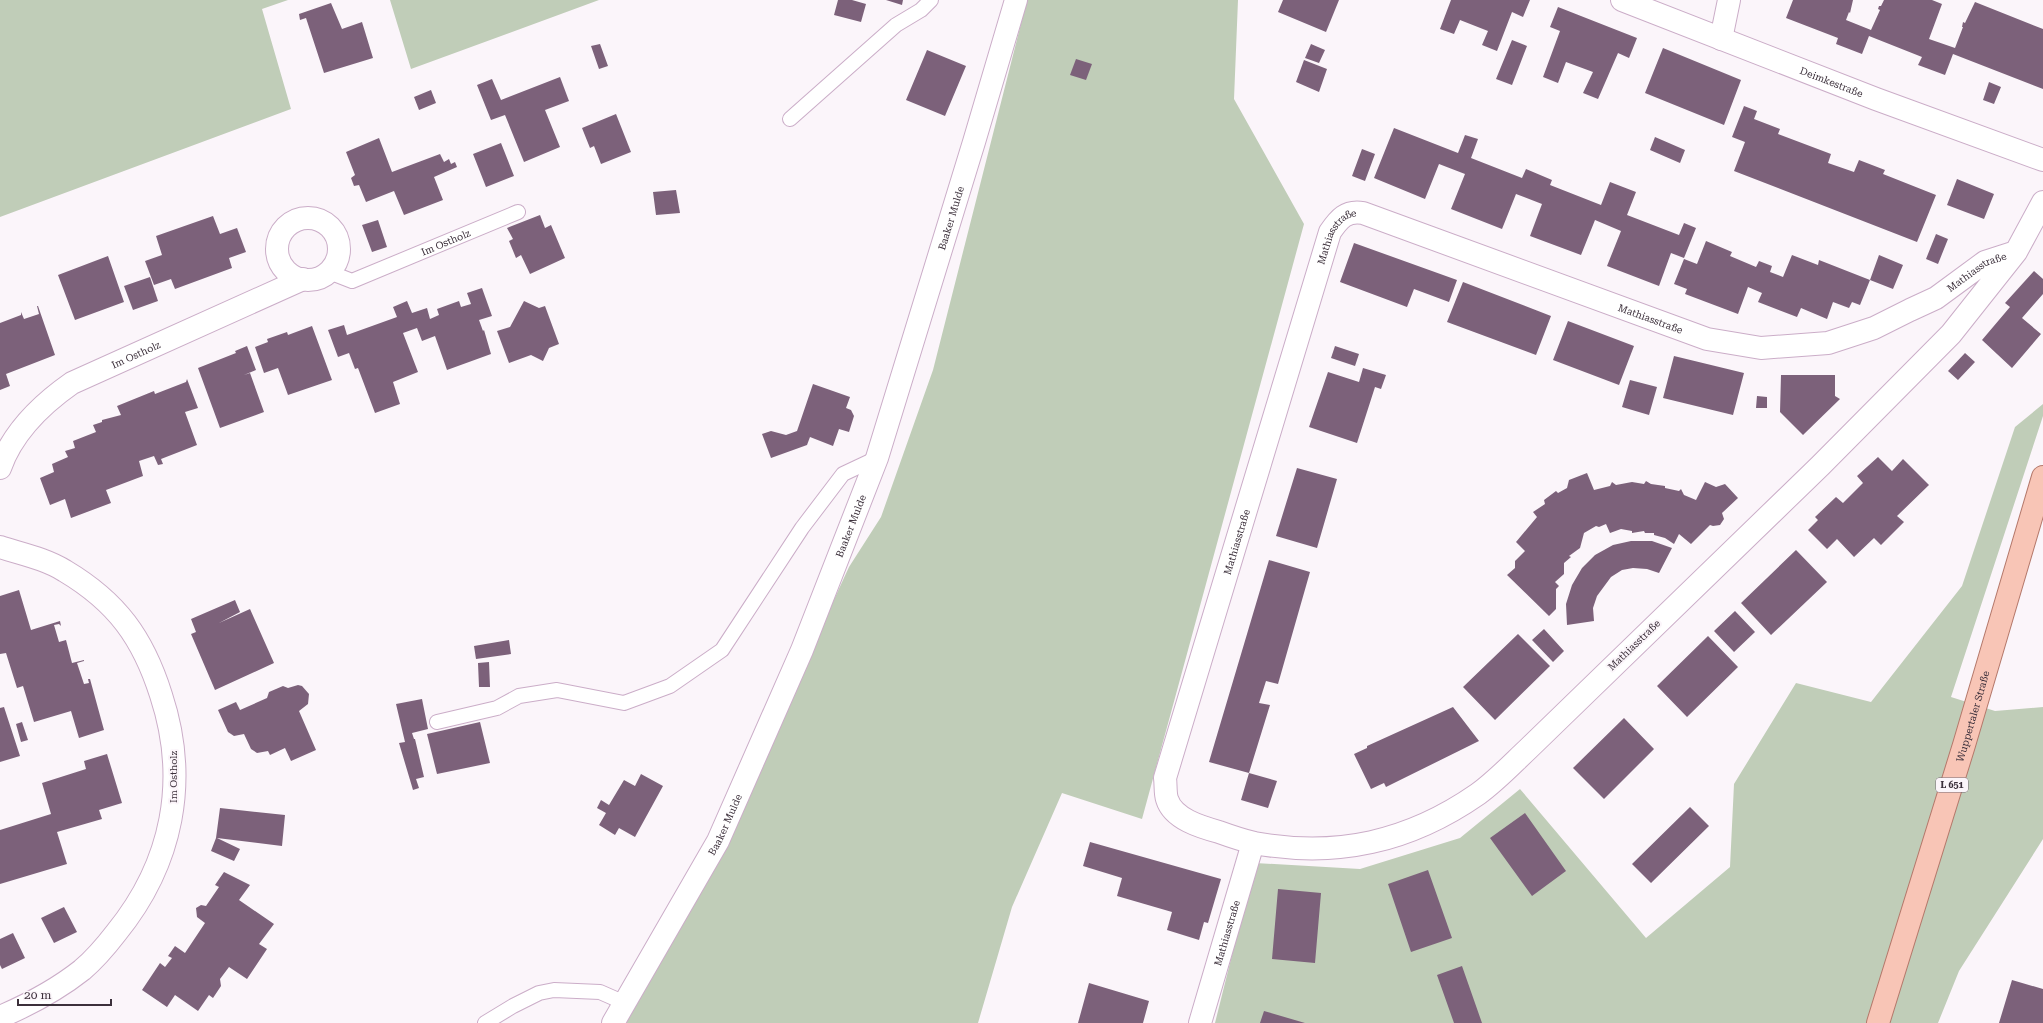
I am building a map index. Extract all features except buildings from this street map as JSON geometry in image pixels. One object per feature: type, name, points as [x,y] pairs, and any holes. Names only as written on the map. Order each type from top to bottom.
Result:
[{"type":"main road","name":"Wuppertaler Straße","points":[[1878,1023],[1964,745],[2043,477]]},
{"type":"street","name":"Baaker Mulde","points":[[613,1023],[626,1003],[718,841],[802,650],[877,458],[1016,0]]},
{"type":"street","name":"Deimkestraße","points":[[1622,0],[1991,142],[2043,160]]},
{"type":"street","points":[[1721,39],[1730,0]]},
{"type":"street","name":"Mathiasstraße","points":[[2016,252],[1985,262],[1936,298],[1874,328],[1824,344],[1761,348],[1707,339],[1363,213],[1350,212],[1340,218],[1330,232],[1165,778],[1166,798],[1170,807],[1177,814],[1202,827],[1253,843],[1317,848],[1340,848],[1383,841],[1439,819],[1479,793],[1512,765],[1820,466],[1951,334],[2016,252],[2043,202]]},
{"type":"street","points":[[303,279],[291,275],[284,268],[276,251],[281,233],[287,225],[296,219],[307,217],[318,219],[327,224],[334,232],[338,242],[339,253],[329,272]]},
{"type":"street","name":"Im Ostholz","points":[[0,468],[16,436],[30,418],[49,399],[72,383],[303,279],[309,280],[320,277],[329,272]]},
{"type":"street","name":"Im Ostholz","points":[[0,547],[46,562],[65,570],[94,590],[123,618],[140,643],[154,671],[170,722],[175,767],[173,809],[164,848],[134,911],[103,949],[82,970],[50,991],[0,1017]]},
{"type":"street","name":"Mathiasstraße","points":[[1200,1023],[1253,843]]},
{"type":"lane","points":[[790,119],[896,25],[921,10],[931,0]]},
{"type":"lane","name":"Im Ostholz","points":[[329,272],[352,281],[518,212]]},
{"type":"lane","points":[[437,722],[497,708],[519,696],[557,690],[624,703],[670,686],[722,650],[802,528],[843,474],[877,458]]},
{"type":"lane","points":[[485,1023],[538,993],[554,990],[600,992],[626,1003]]},
{"type":"green space","points":[[0,0],[288,0],[262,9],[291,109],[0,217]]},
{"type":"green space","points":[[390,0],[599,0],[411,69]]},
{"type":"green space","points":[[1027,0],[1238,0],[1234,99],[1304,224],[1142,819],[1062,793],[1012,907],[978,1023],[616,1023],[722,843],[849,567],[881,517],[933,370]]},
{"type":"green space","points":[[2043,404],[2043,416],[1951,697],[1995,711],[2043,707],[2043,839],[1959,971],[1938,1023],[1215,1023],[1255,863],[1360,869],[1460,838],[1520,789],[1646,938],[1730,867],[1734,784],[1796,683],[1871,702],[1962,586],[2015,427]]}]
